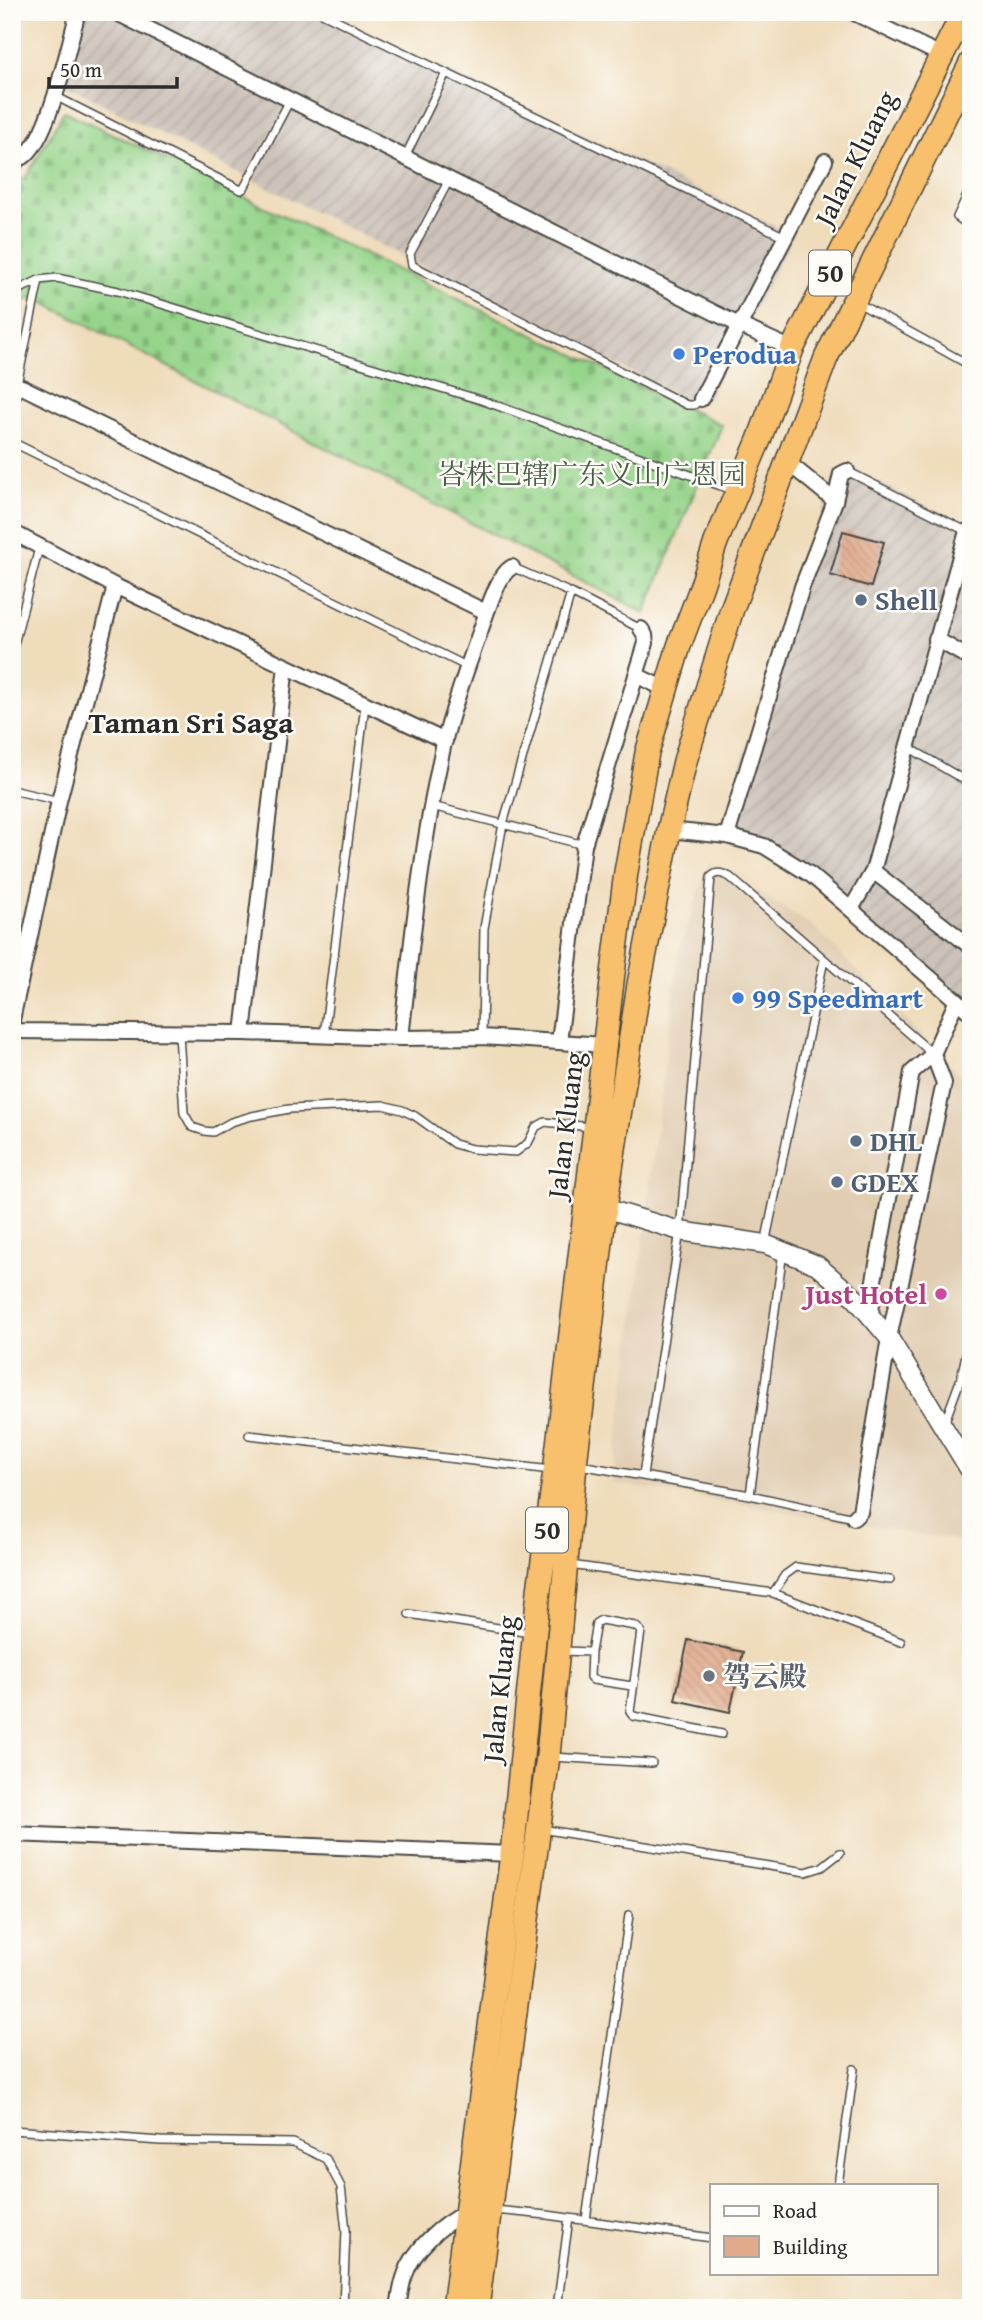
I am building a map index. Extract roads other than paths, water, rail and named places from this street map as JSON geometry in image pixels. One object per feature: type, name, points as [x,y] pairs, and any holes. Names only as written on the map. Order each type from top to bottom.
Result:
[{"type":"highway","name":"Jalan Kluang","points":[[477,2308],[548,1756],[566,1565],[565,1468],[594,1127],[626,872],[647,753],[665,689],[716,542],[759,440],[792,349],[964,12]]},
{"type":"highway","name":"Jalan Kluang","points":[[454,2308],[512,1854],[534,1634],[565,1468],[639,984],[669,830],[685,761],[732,609],[825,358],[971,63]]},
{"type":"highway","points":[[716,542],[717,561],[725,576],[732,578],[741,573],[749,563]]},
{"type":"highway","points":[[647,753],[665,732],[678,738],[685,761]]},
{"type":"street","points":[[17,158],[37,142],[47,121],[78,12]]},
{"type":"street","points":[[115,12],[738,325],[792,349]]},
{"type":"street","points":[[852,12],[942,55]]},
{"type":"street","points":[[701,399],[825,161]]},
{"type":"street","points":[[14,392],[22,387],[486,612]]},
{"type":"street","points":[[786,461],[835,501]]},
{"type":"street","points":[[727,836],[802,587],[835,501],[841,474],[847,471]]},
{"type":"street","points":[[851,909],[873,871],[936,639],[969,532]]},
{"type":"street","points":[[12,533],[115,586],[445,741]]},
{"type":"street","points":[[401,1038],[432,806],[445,741],[486,612],[504,571],[512,567]]},
{"type":"street","points":[[12,1020],[60,801],[115,586]]},
{"type":"street","points":[[558,1042],[584,845],[646,643],[641,629]]},
{"type":"street","points":[[936,639],[971,659]]},
{"type":"street","points":[[243,1034],[286,666]]},
{"type":"street","points":[[636,676],[665,689]]},
{"type":"street","points":[[669,830],[727,836],[764,846],[811,875],[971,1013]]},
{"type":"street","points":[[873,871],[971,947]]},
{"type":"street","points":[[871,1317],[873,1286],[912,1072],[933,1054],[957,1000]]},
{"type":"street","points":[[12,1031],[482,1037],[605,1045]]},
{"type":"street","points":[[854,1518],[860,1512],[889,1338],[944,1083],[933,1054]]},
{"type":"street","points":[[605,1208],[680,1231],[765,1244],[817,1265],[847,1290],[889,1338],[971,1472]]},
{"type":"street","points":[[12,1834],[512,1854]]},
{"type":"street","points":[[398,2308],[405,2274],[419,2251],[451,2220],[465,2213]]},
{"type":"lane","points":[[320,12],[785,237]]},
{"type":"lane","points":[[404,158],[446,73]]},
{"type":"lane","points":[[55,95],[241,190],[290,100]]},
{"type":"lane","points":[[12,179],[17,158]]},
{"type":"lane","points":[[449,180],[410,254],[412,265],[687,405],[694,405],[701,399]]},
{"type":"lane","points":[[971,187],[957,218],[971,227]]},
{"type":"lane","points":[[12,293],[39,280],[57,278],[118,291],[481,400],[736,491]]},
{"type":"lane","points":[[14,392],[39,280]]},
{"type":"lane","points":[[855,301],[971,366]]},
{"type":"lane","points":[[12,442],[468,667]]},
{"type":"lane","points":[[847,471],[969,532]]},
{"type":"lane","points":[[12,652],[39,548]]},
{"type":"lane","points":[[512,567],[571,593],[641,629]]},
{"type":"lane","points":[[482,1037],[484,928],[503,824],[571,593]]},
{"type":"lane","points":[[324,1036],[365,705]]},
{"type":"lane","points":[[907,747],[971,783]]},
{"type":"lane","points":[[12,790],[60,801]]},
{"type":"lane","points":[[432,806],[584,845]]},
{"type":"lane","points":[[643,1475],[680,1231],[711,877],[715,873],[722,873],[730,877],[933,1054]]},
{"type":"lane","points":[[765,1244],[824,960]]},
{"type":"lane","points":[[179,1034],[184,1113],[192,1127],[204,1131],[213,1132],[242,1119],[289,1109],[383,1105],[415,1116],[454,1144],[472,1149],[516,1152],[528,1143],[536,1127],[545,1122],[594,1127]]},
{"type":"lane","points":[[750,1494],[783,1251]]},
{"type":"lane","points":[[943,1427],[961,1378],[971,1331]]},
{"type":"lane","points":[[249,1435],[643,1475],[750,1494],[854,1518]]},
{"type":"lane","points":[[566,1565],[773,1594],[901,1642]]},
{"type":"lane","points":[[773,1594],[785,1575],[796,1567],[890,1580]]},
{"type":"lane","points":[[408,1614],[534,1634]]},
{"type":"lane","points":[[632,1686],[593,1681],[590,1677],[590,1652],[596,1623],[601,1620],[635,1626],[641,1631],[629,1712],[633,1716],[722,1734]]},
{"type":"lane","points":[[558,1651],[590,1652]]},
{"type":"lane","points":[[548,1756],[652,1763]]},
{"type":"lane","points":[[537,1828],[806,1872],[822,1867],[840,1853]]},
{"type":"lane","points":[[586,2220],[629,1915]]},
{"type":"lane","points":[[838,2184],[854,2069]]},
{"type":"lane","points":[[12,2130],[160,2141],[293,2143],[326,2160],[341,2187],[346,2230],[342,2308]]},
{"type":"lane","points":[[490,2210],[710,2238]]},
{"type":"lane","points":[[557,2308],[569,2218]]},
{"type":"place","name":"Perodua","points":[[679,354]]},
{"type":"place","name":"Shell","points":[[861,600]]},
{"type":"place","name":"99 Speedmart","points":[[738,998]]},
{"type":"place","name":"DHL","points":[[856,1141]]},
{"type":"place","name":"GDEX","points":[[837,1182]]},
{"type":"place","name":"Just Hotel","points":[[941,1294]]},
{"type":"place","name":"驾云殿","points":[[709,1676]]},
{"type":"district","name":"Taman Sri Saga","points":[[191,723]]},
{"type":"park label","name":"峇株巴辖广东义山广恩园","points":[[592,474]]}]
